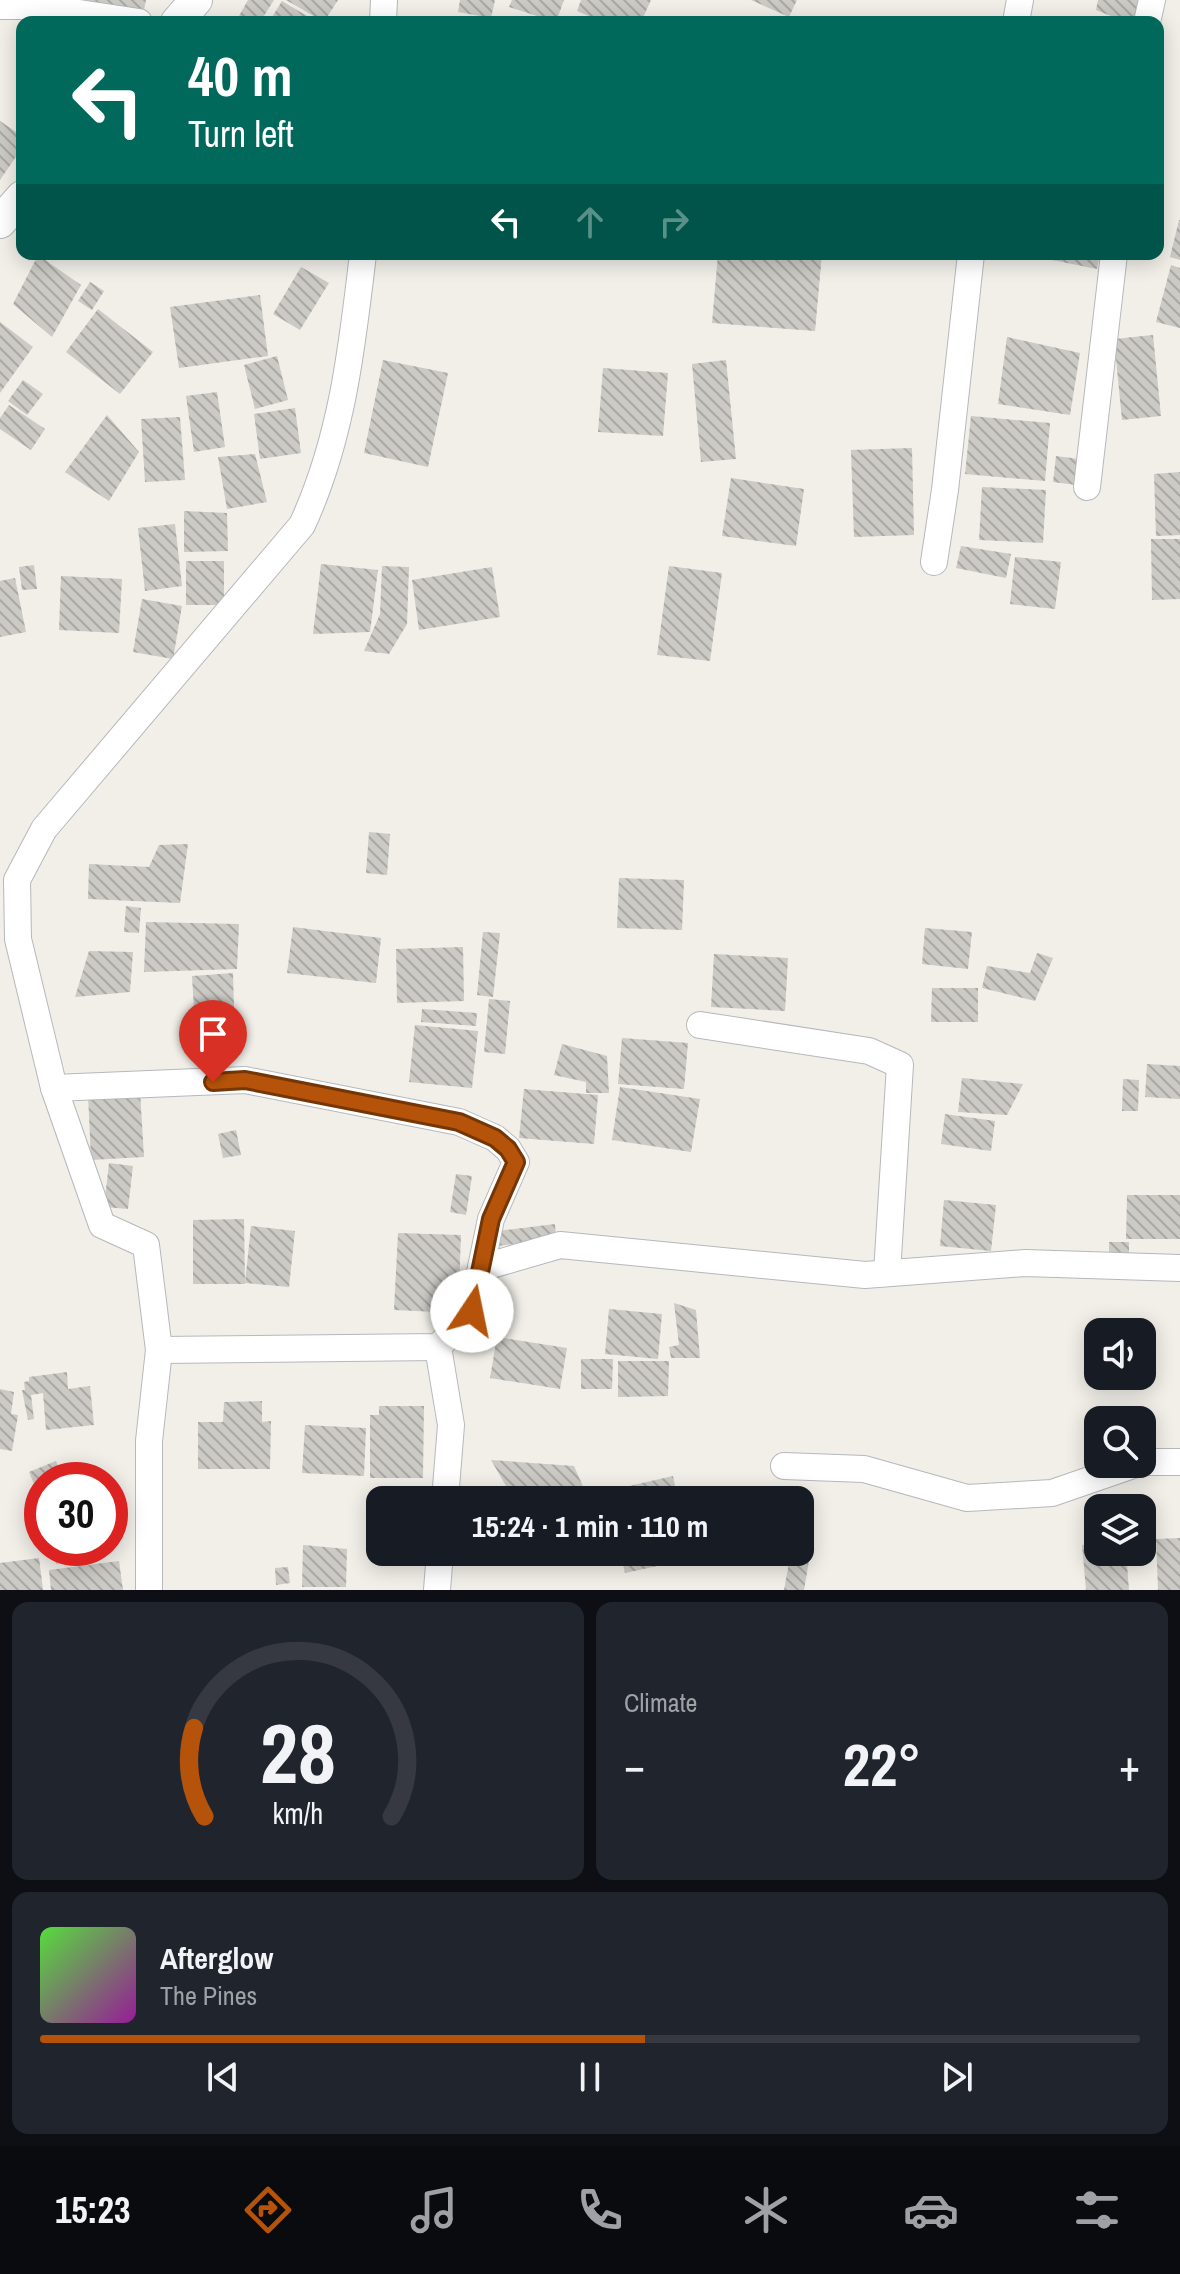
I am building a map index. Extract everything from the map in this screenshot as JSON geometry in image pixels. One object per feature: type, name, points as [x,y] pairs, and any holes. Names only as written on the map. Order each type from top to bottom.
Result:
[{"type":"street","points":[[182,16],[196,0]]},
{"type":"street","points":[[0,6],[32,6],[99,16]]},
{"type":"street","points":[[0,222],[16,204]]},
{"type":"street","points":[[149,1590],[149,1441],[159,1350],[146,1245],[102,1225],[54,1088],[18,939],[17,880],[44,829],[302,525],[316,494],[342,411],[362,260]]},
{"type":"street","points":[[934,562],[970,260]]},
{"type":"street","points":[[1087,487],[1113,260]]},
{"type":"street","points":[[700,1025],[869,1051],[900,1065],[887,1273]]},
{"type":"street","points":[[54,1088],[245,1080],[459,1122],[477,1128],[501,1143],[516,1162],[491,1219],[472,1311],[438,1347],[159,1350]]},
{"type":"street","points":[[481,1268],[560,1245],[865,1275],[1025,1263],[1180,1268]]},
{"type":"street","points":[[438,1347],[451,1425],[446,1486]]},
{"type":"street","points":[[1156,1462],[1180,1462]]},
{"type":"street","points":[[784,1466],[864,1469],[967,1498],[1052,1493],[1095,1478]]},
{"type":"street","points":[[437,1590],[439,1566]]},
{"type":"building","points":[[86,0],[146,0],[143,15]]},
{"type":"building","points":[[248,0],[274,0],[264,16],[239,16]]},
{"type":"building","points":[[286,0],[338,0],[328,16],[314,16]]},
{"type":"building","points":[[460,0],[495,0],[491,16],[458,12]]},
{"type":"building","points":[[512,0],[564,0],[558,16],[537,16],[509,7]]},
{"type":"building","points":[[581,0],[651,0],[644,16],[589,16],[577,11]]},
{"type":"building","points":[[751,0],[797,0],[787,16]]},
{"type":"building","points":[[1098,0],[1142,0],[1138,16],[1111,16],[1096,10]]},
{"type":"building","points":[[282,1],[307,16],[273,16]]},
{"type":"building","points":[[0,121],[16,132],[16,157],[0,180]]},
{"type":"building","points":[[1180,220],[1180,260],[1170,257]]},
{"type":"building","points":[[35,260],[45,260],[81,285],[52,337],[13,304]]},
{"type":"building","points":[[717,260],[821,260],[815,331],[712,323]]},
{"type":"building","points":[[1052,260],[1099,260],[1097,269]]},
{"type":"building","points":[[1171,265],[1180,268],[1180,328],[1156,322]]},
{"type":"building","points":[[301,267],[329,283],[300,330],[273,314]]},
{"type":"building","points":[[90,282],[104,291],[92,310],[78,301]]},
{"type":"building","points":[[260,295],[268,356],[179,368],[170,307]]},
{"type":"building","points":[[98,309],[153,352],[120,394],[66,352]]},
{"type":"building","points":[[0,322],[33,347],[0,393]]},
{"type":"building","points":[[1153,335],[1161,416],[1122,420],[1114,339]]},
{"type":"building","points":[[1007,337],[1080,353],[1070,415],[998,404]]},
{"type":"building","points":[[277,356],[288,400],[255,409],[244,365]]},
{"type":"building","points":[[383,360],[448,373],[428,467],[364,453]]},
{"type":"building","points":[[726,360],[736,459],[701,462],[692,364]]},
{"type":"building","points":[[603,368],[668,373],[663,436],[598,432]]},
{"type":"building","points":[[23,380],[43,394],[27,415],[8,401]]},
{"type":"building","points":[[217,392],[225,447],[194,452],[186,396]]},
{"type":"building","points":[[9,405],[45,429],[31,450],[0,429],[0,418]]},
{"type":"building","points":[[295,408],[301,453],[260,459],[254,414]]},
{"type":"building","points":[[107,415],[139,452],[109,501],[65,472]]},
{"type":"building","points":[[971,416],[1050,423],[1045,481],[965,474]]},
{"type":"building","points":[[180,417],[185,480],[145,482],[141,419]]},
{"type":"building","points":[[912,448],[914,535],[854,537],[851,450]]},
{"type":"building","points":[[255,454],[267,502],[227,509],[218,457]]},
{"type":"building","points":[[1056,456],[1079,459],[1076,485],[1053,482]]},
{"type":"building","points":[[1180,472],[1180,535],[1156,536],[1154,474]]},
{"type":"building","points":[[731,478],[804,489],[796,546],[722,536]]},
{"type":"building","points":[[982,487],[1046,490],[1043,543],[979,540]]},
{"type":"building","points":[[184,511],[227,513],[228,551],[184,552]]},
{"type":"building","points":[[175,524],[182,586],[145,591],[138,528]]},
{"type":"building","points":[[1151,539],[1180,539],[1180,599],[1152,600]]},
{"type":"building","points":[[961,546],[1011,554],[1006,578],[956,568]]},
{"type":"building","points":[[1015,557],[1061,562],[1055,609],[1010,604]]},
{"type":"building","points":[[186,561],[224,561],[224,605],[186,605]]},
{"type":"building","points":[[321,564],[378,570],[370,632],[313,634]]},
{"type":"building","points":[[34,565],[37,589],[22,590],[19,567]]},
{"type":"building","points":[[382,566],[409,567],[407,624],[389,654],[364,651],[380,614]]},
{"type":"building","points":[[669,566],[722,573],[710,661],[657,655]]},
{"type":"building","points":[[492,567],[500,617],[419,630],[412,580]]},
{"type":"building","points":[[61,576],[122,579],[119,633],[59,630]]},
{"type":"building","points":[[15,578],[26,632],[0,637],[0,581]]},
{"type":"building","points":[[142,599],[182,606],[173,659],[133,652]]},
{"type":"building","points":[[369,832],[390,834],[387,875],[366,873]]},
{"type":"building","points":[[188,844],[180,903],[88,899],[89,864],[149,867],[159,845]]},
{"type":"building","points":[[619,878],[684,880],[682,930],[617,928]]},
{"type":"building","points":[[126,906],[141,908],[139,933],[124,932]]},
{"type":"building","points":[[146,922],[239,924],[237,969],[144,972]]},
{"type":"building","points":[[293,927],[381,938],[376,983],[287,973]]},
{"type":"building","points":[[925,928],[972,932],[968,969],[922,964]]},
{"type":"building","points":[[483,932],[500,933],[493,997],[477,995]]},
{"type":"building","points":[[463,947],[464,1001],[397,1003],[396,949]]},
{"type":"building","points":[[89,951],[133,952],[130,992],[75,997]]},
{"type":"building","points":[[1037,953],[1053,958],[1035,1001],[982,988],[987,966],[1030,973]]},
{"type":"building","points":[[714,954],[788,958],[785,1011],[711,1007]]},
{"type":"building","points":[[233,973],[234,1007],[194,1009],[192,976]]},
{"type":"building","points":[[932,988],[978,988],[978,1022],[931,1022]]},
{"type":"building","points":[[489,999],[510,1001],[505,1054],[484,1052]]},
{"type":"building","points":[[422,1009],[477,1013],[476,1026],[421,1022]]},
{"type":"building","points":[[415,1025],[478,1031],[472,1088],[409,1082]]},
{"type":"building","points":[[227,1033],[228,1060],[211,1069],[211,1034]]},
{"type":"building","points":[[622,1038],[688,1043],[684,1089],[618,1084]]},
{"type":"building","points":[[562,1044],[607,1056],[609,1093],[586,1093],[586,1082],[554,1075]]},
{"type":"building","points":[[1147,1064],[1180,1066],[1180,1099],[1145,1097]]},
{"type":"building","points":[[962,1078],[1023,1084],[1007,1115],[958,1112]]},
{"type":"building","points":[[1123,1079],[1139,1080],[1138,1111],[1122,1111]]},
{"type":"building","points":[[620,1087],[700,1099],[691,1152],[612,1140]]},
{"type":"building","points":[[524,1089],[598,1095],[594,1144],[519,1138]]},
{"type":"building","points":[[140,1091],[144,1157],[91,1160],[88,1094]]},
{"type":"building","points":[[945,1114],[995,1121],[991,1151],[941,1144]]},
{"type":"building","points":[[236,1130],[241,1155],[223,1158],[218,1134]]},
{"type":"building","points":[[109,1163],[133,1166],[128,1209],[104,1207]]},
{"type":"building","points":[[456,1174],[472,1176],[466,1215],[450,1212]]},
{"type":"building","points":[[1127,1195],[1180,1195],[1180,1239],[1126,1239]]},
{"type":"building","points":[[944,1200],[996,1205],[991,1251],[940,1246]]},
{"type":"building","points":[[244,1219],[245,1284],[193,1284],[193,1220]]},
{"type":"building","points":[[555,1224],[556,1239],[498,1246],[497,1231]]},
{"type":"building","points":[[251,1226],[295,1231],[289,1287],[245,1283]]},
{"type":"building","points":[[398,1233],[461,1235],[458,1313],[394,1310]]},
{"type":"building","points":[[1109,1242],[1129,1242],[1129,1262],[1109,1262]]},
{"type":"building","points":[[674,1303],[696,1310],[700,1358],[671,1358],[669,1347],[679,1345]]},
{"type":"building","points":[[609,1309],[662,1314],[658,1359],[605,1354]]},
{"type":"building","points":[[497,1337],[567,1348],[560,1389],[490,1378]]},
{"type":"building","points":[[581,1359],[613,1359],[612,1389],[581,1389]]},
{"type":"building","points":[[618,1361],[669,1361],[668,1396],[618,1397]]},
{"type":"building","points":[[67,1372],[68,1389],[90,1386],[94,1425],[46,1430],[43,1393],[31,1395],[34,1419],[28,1420],[22,1390],[25,1390],[24,1382],[29,1381],[29,1377]]},
{"type":"building","points":[[0,1389],[14,1392],[11,1414],[18,1415],[12,1451],[0,1449]]},
{"type":"building","points":[[262,1401],[262,1422],[271,1421],[270,1469],[198,1469],[198,1422],[223,1422],[224,1402]]},
{"type":"building","points":[[379,1406],[424,1406],[423,1478],[370,1478],[370,1415],[379,1415]]},
{"type":"building","points":[[305,1425],[366,1428],[364,1476],[302,1473]]},
{"type":"building","points":[[491,1460],[574,1466],[583,1486],[506,1486]]},
{"type":"building","points":[[673,1476],[675,1486],[629,1486]]},
{"type":"building","points":[[1180,1538],[1180,1590],[1158,1590],[1156,1539]]},
{"type":"building","points":[[303,1545],[347,1549],[346,1587],[302,1587]]},
{"type":"building","points":[[1082,1545],[1084,1566],[1127,1566],[1129,1590],[1086,1590]]},
{"type":"building","points":[[24,1560],[24,1566],[40,1566],[43,1590],[0,1590],[0,1563]]},
{"type":"building","points":[[120,1566],[123,1590],[51,1590],[49,1570]]},
{"type":"building","points":[[623,1566],[658,1566],[625,1573]]},
{"type":"building","points":[[788,1566],[808,1566],[804,1590],[784,1590]]},
{"type":"building","points":[[288,1567],[290,1583],[276,1585],[275,1568]]},
{"type":"route","points":[[213,1082],[245,1080],[459,1122],[477,1128],[508,1149],[516,1162],[491,1219],[472,1311]]}]
